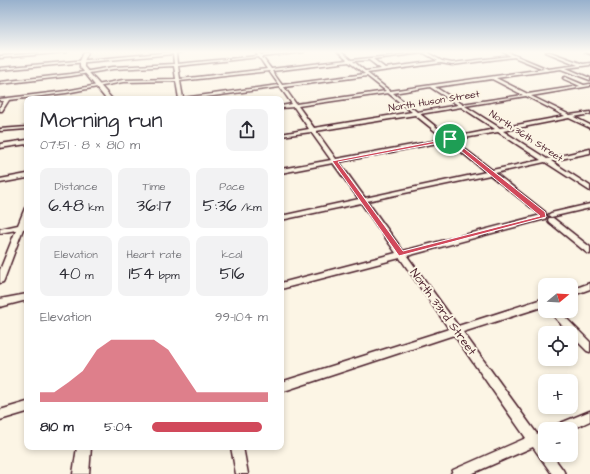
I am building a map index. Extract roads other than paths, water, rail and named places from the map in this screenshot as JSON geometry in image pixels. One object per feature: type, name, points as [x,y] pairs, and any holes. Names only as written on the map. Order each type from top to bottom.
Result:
[{"type":"main road","points":[[88,74],[106,96]]},
{"type":"main road","points":[[81,474],[84,450]]},
{"type":"street","points":[[0,83],[77,74]]},
{"type":"street","points":[[177,74],[181,96]]},
{"type":"street","points":[[38,96],[127,80],[178,80],[232,74]]},
{"type":"street","name":"North 33rd Street","points":[[273,74],[456,331],[538,435]]},
{"type":"street","points":[[204,96],[360,74]]},
{"type":"street","points":[[368,74],[543,215],[551,218],[590,251]]},
{"type":"street","points":[[284,107],[520,74]]},
{"type":"street","points":[[578,74],[590,79]]},
{"type":"street","points":[[493,78],[590,127]]},
{"type":"street","points":[[565,78],[588,87]]},
{"type":"street","name":"North 36th Street","points":[[432,86],[590,189]]},
{"type":"street","name":"North Huson Street","points":[[284,135],[528,95],[588,87]]},
{"type":"street","points":[[0,100],[24,98]]},
{"type":"street","points":[[0,110],[7,100]]},
{"type":"street","points":[[284,170],[590,113]]},
{"type":"street","points":[[0,130],[24,128]]},
{"type":"street","points":[[0,146],[24,142]]},
{"type":"street","points":[[284,217],[590,151]]},
{"type":"street","points":[[0,181],[24,177]]},
{"type":"street","points":[[551,218],[590,206]]},
{"type":"street","points":[[284,285],[543,215]]},
{"type":"street","points":[[0,231],[24,226]]},
{"type":"street","points":[[0,280],[24,226]]},
{"type":"street","points":[[578,290],[590,286]]},
{"type":"street","points":[[0,303],[24,298]]},
{"type":"street","points":[[284,386],[538,304]]},
{"type":"street","points":[[560,318],[590,348]]},
{"type":"street","points":[[0,415],[24,408]]},
{"type":"street","points":[[576,422],[590,416]]},
{"type":"street","points":[[457,474],[538,439]]},
{"type":"street","points":[[238,450],[242,474]]},
{"type":"street","name":"North 33rd Street","points":[[550,462],[559,474]]}]
